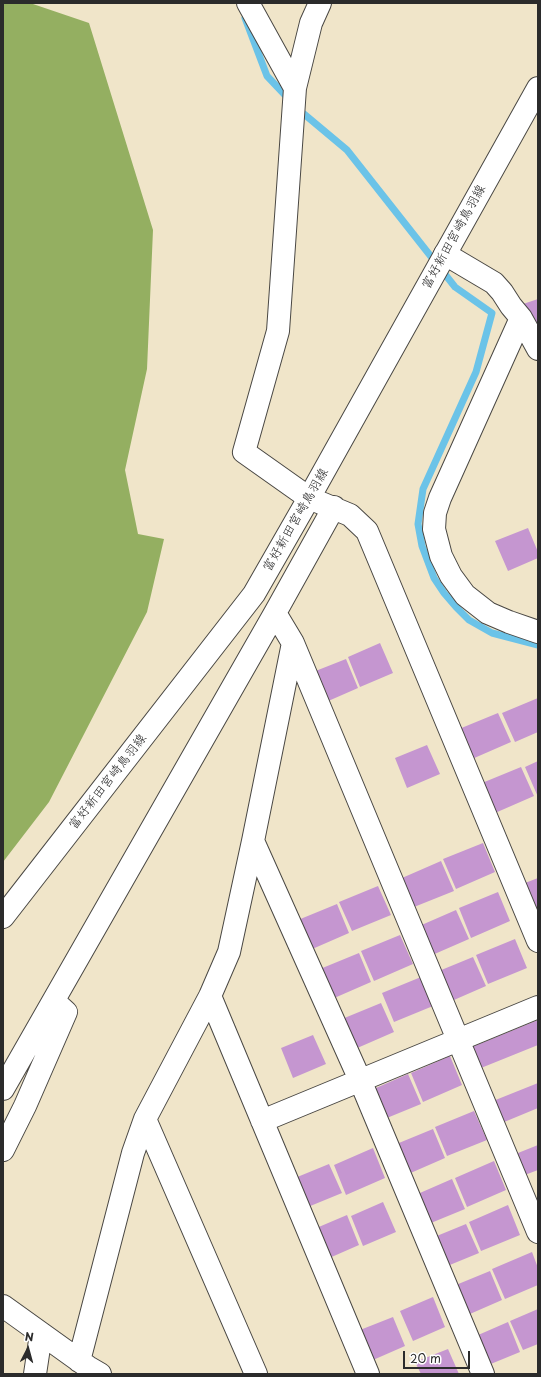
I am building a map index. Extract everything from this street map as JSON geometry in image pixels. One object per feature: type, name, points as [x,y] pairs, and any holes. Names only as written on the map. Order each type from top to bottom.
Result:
[{"type":"street","points":[[248,3],[295,88]]},
{"type":"street","points":[[320,3],[311,23],[295,88],[278,331],[244,452],[309,498],[334,507],[350,515],[367,531],[538,941]]},
{"type":"street","name":"富好新田宮崎鳥羽線","points":[[3,918],[254,594],[538,88]]},
{"type":"street","points":[[445,254],[494,283],[521,318],[538,349]]},
{"type":"street","points":[[521,318],[440,498],[435,514],[434,529],[441,556],[465,595],[488,613],[535,637]]},
{"type":"street","points":[[3,1089],[275,614],[334,507]]},
{"type":"street","points":[[275,614],[293,643],[538,1232]]},
{"type":"street","points":[[3,1306],[88,1369],[133,1153],[145,1119],[210,996],[228,952],[253,841],[293,643]]},
{"type":"street","points":[[253,841],[360,1080],[483,1374]]},
{"type":"street","points":[[210,996],[368,1374]]},
{"type":"street","points":[[3,1150],[25,1106],[66,1012],[54,1002]]},
{"type":"street","points":[[262,1121],[538,1007]]},
{"type":"street","points":[[145,1119],[256,1374]]},
{"type":"street","points":[[35,1374],[41,1334]]},
{"type":"green space","points":[[3,3],[30,3],[89,23],[153,230],[147,369],[125,470],[138,534],[164,539],[147,612],[49,802],[3,862]]},
{"type":"building","points":[[538,299],[538,329],[523,304]]},
{"type":"building","points":[[528,528],[538,552],[538,558],[508,571],[495,541]]},
{"type":"building","points":[[380,643],[393,673],[360,687],[348,657]]},
{"type":"building","points":[[346,659],[358,688],[326,702],[313,672]]},
{"type":"building","points":[[538,698],[538,732],[515,742],[502,713]]},
{"type":"building","points":[[498,713],[511,742],[472,759],[459,729]]},
{"type":"building","points":[[427,745],[440,774],[407,788],[395,758]]},
{"type":"building","points":[[538,761],[538,797],[525,767]]},
{"type":"building","points":[[521,767],[534,796],[495,813],[482,783]]},
{"type":"building","points":[[483,843],[495,872],[456,889],[443,859]]},
{"type":"building","points":[[441,861],[454,891],[414,907],[402,878]]},
{"type":"building","points":[[538,878],[538,914],[525,883]]},
{"type":"building","points":[[378,886],[391,915],[352,931],[339,902]]},
{"type":"building","points":[[498,892],[510,921],[471,938],[459,908]]},
{"type":"building","points":[[337,904],[349,933],[310,950],[298,920]]},
{"type":"building","points":[[456,910],[469,939],[430,956],[417,927]]},
{"type":"building","points":[[400,935],[413,964],[374,981],[361,951]]},
{"type":"building","points":[[515,939],[527,968],[488,984],[476,955]]},
{"type":"building","points":[[359,953],[371,982],[332,999],[320,969]]},
{"type":"building","points":[[473,957],[486,986],[447,1003],[434,973]]},
{"type":"building","points":[[421,977],[433,1006],[394,1022],[382,993]]},
{"type":"building","points":[[381,1003],[394,1032],[355,1049],[342,1019]]},
{"type":"building","points":[[538,1020],[538,1045],[476,1070],[467,1049]]},
{"type":"building","points":[[313,1035],[326,1064],[293,1078],[281,1048]]},
{"type":"building","points":[[450,1056],[462,1085],[423,1102],[411,1073]]},
{"type":"building","points":[[408,1074],[421,1104],[382,1120],[369,1091]]},
{"type":"building","points":[[538,1083],[538,1108],[497,1125],[488,1103]]},
{"type":"building","points":[[474,1111],[487,1140],[447,1156],[435,1127]]},
{"type":"building","points":[[433,1129],[445,1158],[406,1175],[394,1145]]},
{"type":"building","points":[[538,1145],[538,1170],[522,1176],[513,1155]]},
{"type":"building","points":[[373,1148],[385,1178],[346,1195],[334,1165]]},
{"type":"building","points":[[494,1161],[506,1190],[467,1207],[455,1178]]},
{"type":"building","points":[[329,1164],[342,1193],[303,1209],[290,1180]]},
{"type":"building","points":[[452,1179],[465,1209],[426,1225],[413,1196]]},
{"type":"building","points":[[383,1202],[396,1232],[363,1246],[351,1216]]},
{"type":"building","points":[[508,1205],[520,1235],[481,1251],[469,1222]]},
{"type":"building","points":[[347,1215],[359,1245],[327,1259],[314,1229]]},
{"type":"building","points":[[466,1224],[479,1253],[440,1269],[427,1240]]},
{"type":"building","points":[[532,1252],[538,1268],[538,1285],[505,1299],[492,1269]]},
{"type":"building","points":[[490,1271],[502,1300],[463,1317],[451,1287]]},
{"type":"building","points":[[433,1297],[445,1327],[413,1341],[400,1311]]},
{"type":"building","points":[[538,1309],[538,1344],[523,1350],[510,1321]]},
{"type":"building","points":[[393,1317],[405,1346],[373,1360],[360,1330]]},
{"type":"building","points":[[508,1322],[520,1352],[481,1368],[469,1339]]},
{"type":"building","points":[[448,1349],[459,1374],[421,1374],[415,1362]]},
{"type":"waterway","points":[[245,18],[267,76],[285,95]]},
{"type":"waterway","points":[[304,114],[347,150],[455,287],[492,313],[476,372],[423,489],[418,524],[422,546],[434,578],[456,607],[469,620],[492,633],[538,645]]}]
